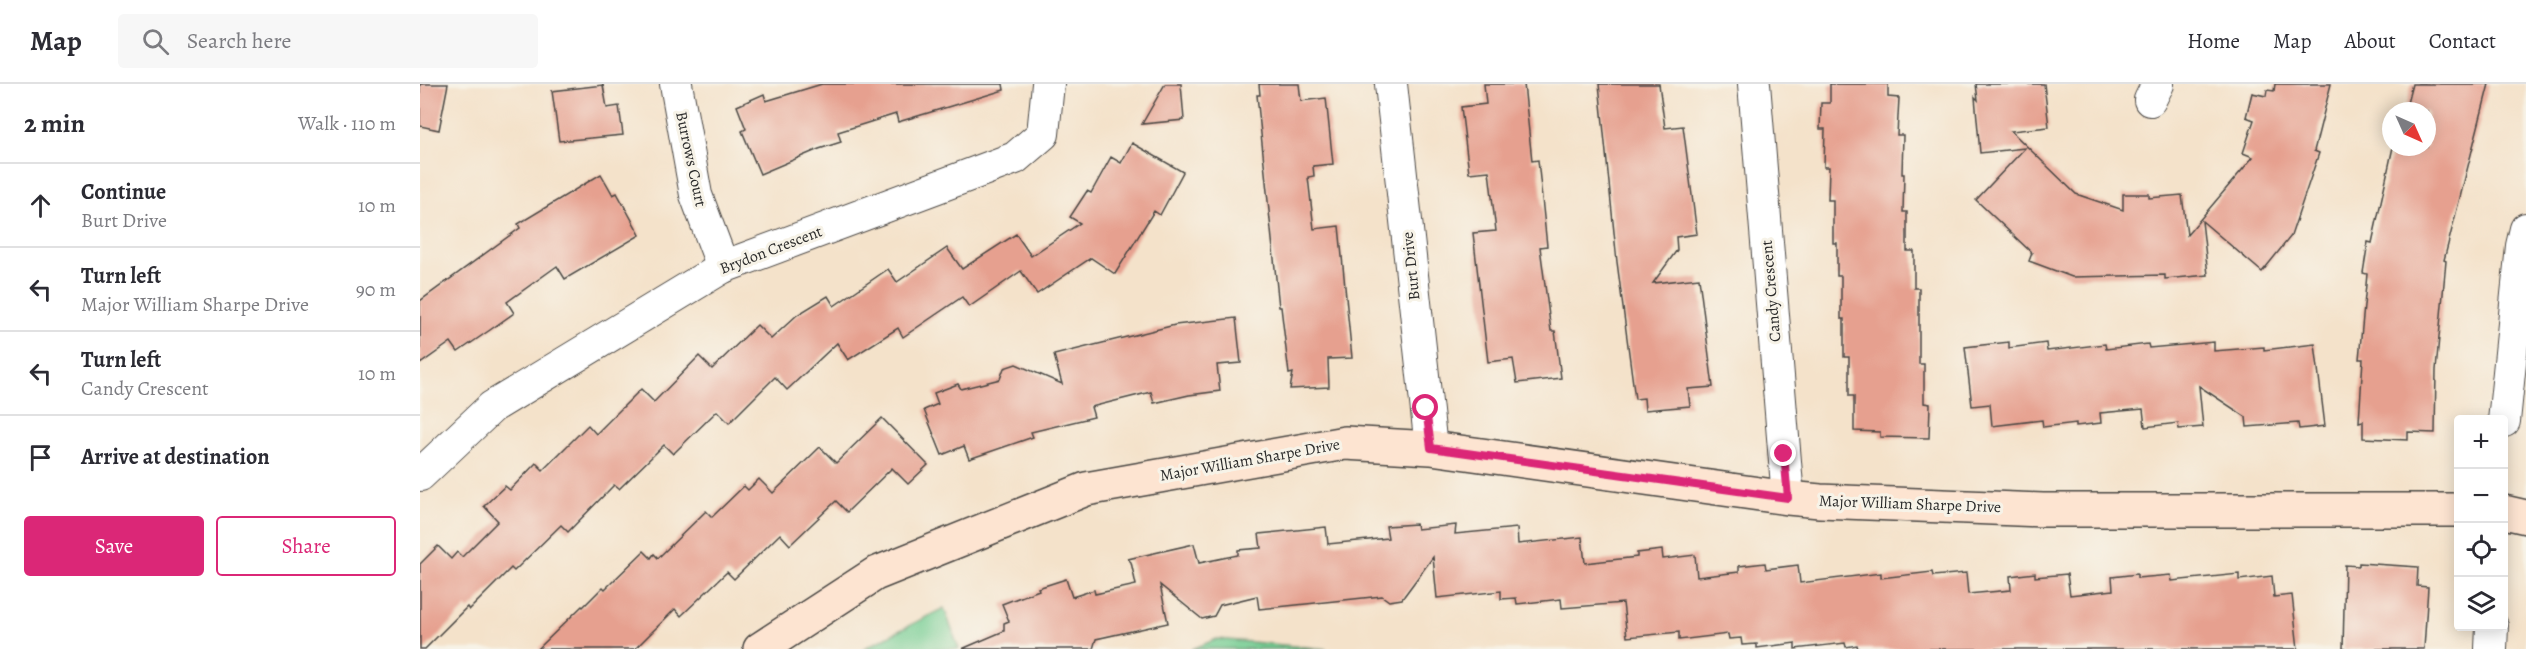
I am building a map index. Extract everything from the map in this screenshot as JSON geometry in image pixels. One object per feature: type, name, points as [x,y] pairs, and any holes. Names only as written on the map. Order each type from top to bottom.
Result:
[{"type":"street","name":"Burrows Court","points":[[676,84],[696,195],[723,267]]},
{"type":"street","name":"Brydon Crescent","points":[[420,475],[492,407],[723,267],[1015,158],[1043,134],[1047,84]]},
{"type":"street","name":"Burt Drive","points":[[1391,84],[1431,448]]},
{"type":"street","name":"Candy Crescent","points":[[1754,84],[1788,498]]},
{"type":"street","points":[[2505,415],[2522,246],[2526,229]]},
{"type":"street","name":"Major William Sharpe Drive","points":[[760,649],[875,574],[1086,489],[1345,443],[1431,448],[1788,498],[2043,510],[2454,510]]},
{"type":"street","points":[[2508,513],[2526,517]]},
{"type":"street","points":[[2491,649],[2492,631]]},
{"type":"green space","points":[[944,608],[959,649],[863,649]]},
{"type":"green space","points":[[1217,639],[1327,649],[1192,649]]},
{"type":"building","points":[[420,84],[448,84],[439,130],[420,126]]},
{"type":"building","points":[[822,84],[1003,84],[1004,90],[898,122],[896,114],[838,132],[841,142],[760,174],[742,131],[746,129],[737,106],[764,94],[766,101]]},
{"type":"building","points":[[1165,84],[1181,84],[1184,120],[1142,124]]},
{"type":"building","points":[[1259,84],[1299,84],[1301,101],[1326,98],[1333,164],[1313,166],[1314,176],[1308,177],[1314,229],[1339,226],[1352,358],[1328,359],[1329,387],[1290,389],[1293,373],[1289,374],[1281,307],[1279,307],[1257,95],[1260,95]]},
{"type":"building","points":[[1484,84],[1524,84],[1532,161],[1538,160],[1547,246],[1540,247],[1551,331],[1555,331],[1561,378],[1517,383],[1513,359],[1488,362],[1473,233],[1496,231],[1489,171],[1469,173],[1461,107],[1486,104]]},
{"type":"building","points":[[1599,84],[1659,84],[1665,128],[1683,126],[1697,234],[1676,237],[1677,250],[1653,283],[1699,278],[1713,387],[1688,389],[1690,406],[1645,410],[1644,398],[1635,399],[1617,262]]},
{"type":"building","points":[[1830,84],[1888,84],[1888,97],[1899,98],[1897,135],[1903,135],[1903,212],[1907,212],[1907,251],[1914,251],[1914,288],[1919,288],[1919,364],[1924,364],[1924,403],[1930,404],[1929,438],[1880,437],[1880,432],[1854,431],[1854,396],[1849,396],[1849,357],[1844,357],[1841,276],[1837,276],[1837,243],[1833,243],[1833,200],[1828,200],[1829,167],[1824,167],[1825,129],[1820,129],[1821,103],[1830,103]]},
{"type":"building","points":[[1976,84],[2044,84],[2049,127],[2011,131],[2076,194],[2123,210],[2123,194],[2149,194],[2149,198],[2182,195],[2187,235],[2253,157],[2243,153],[2254,120],[2246,117],[2252,93],[2266,96],[2267,90],[2274,91],[2275,84],[2331,84],[2314,151],[2319,153],[2291,236],[2262,272],[2202,221],[2208,275],[2165,279],[2165,275],[2072,277],[2029,261],[2032,253],[1976,200],[2025,148],[1980,153]]},
{"type":"building","points":[[2412,84],[2489,84],[2444,260],[2446,261],[2436,370],[2435,433],[2408,432],[2408,440],[2363,438],[2363,421],[2359,422],[2363,359],[2359,359],[2367,274],[2363,273],[2368,242],[2372,243],[2391,156],[2436,156],[2436,102],[2407,102]]},
{"type":"building","points":[[603,85],[607,108],[619,106],[623,135],[559,141],[552,91]]},
{"type":"building","points":[[1132,143],[1183,172],[1160,215],[1154,211],[1115,274],[1091,258],[1037,294],[1021,271],[969,307],[962,297],[903,337],[898,328],[848,360],[837,343],[787,390],[775,377],[729,423],[717,411],[673,454],[664,445],[619,489],[614,485],[568,532],[561,525],[514,571],[511,568],[469,610],[467,607],[425,649],[420,649],[420,564],[438,546],[451,559],[457,552],[462,557],[498,521],[484,506],[505,486],[510,490],[536,463],[543,470],[588,425],[596,434],[641,389],[654,402],[699,356],[712,369],[757,325],[771,339],[797,315],[828,296],[834,306],[888,269],[897,282],[947,248],[962,269],[1016,234],[1031,256],[1080,223],[1070,217],[1087,191],[1091,193],[1111,157],[1121,163]]},
{"type":"building","points":[[601,174],[613,195],[617,193],[640,235],[565,279],[557,266],[507,302],[514,313],[458,352],[451,342],[420,364],[420,301],[520,228],[518,224]]},
{"type":"building","points":[[1236,318],[1241,363],[1217,365],[1220,391],[1154,403],[1151,392],[1091,407],[1094,417],[1031,432],[1033,437],[969,459],[964,446],[942,455],[924,410],[938,404],[934,393],[958,384],[961,389],[1000,379],[1004,368],[1016,364],[1062,384],[1054,355],[1175,325]]},
{"type":"building","points":[[2009,342],[2009,348],[2046,343],[2047,351],[2105,344],[2106,349],[2148,344],[2149,348],[2214,342],[2214,351],[2264,347],[2264,350],[2315,344],[2325,426],[2299,429],[2298,423],[2247,427],[2246,417],[2199,386],[2203,427],[2179,429],[2178,423],[2145,427],[2143,409],[2100,413],[2101,423],[2076,426],[2076,423],[2043,427],[2042,420],[1992,426],[1990,404],[1972,406],[1965,347]]},
{"type":"building","points":[[882,418],[928,465],[908,484],[892,468],[847,512],[836,501],[790,545],[780,534],[734,579],[727,572],[681,616],[675,609],[635,649],[538,649],[644,551],[651,558],[654,554],[658,558],[706,511],[712,517],[744,486],[748,490],[759,479],[773,493],[820,447],[836,463]]},
{"type":"building","points":[[1416,524],[1417,529],[1456,525],[1455,534],[1517,528],[1518,544],[1582,537],[1585,563],[1637,557],[1637,553],[1662,550],[1663,559],[1695,555],[1697,577],[1739,572],[1739,566],[1765,563],[1766,569],[1798,565],[1800,583],[1881,573],[1881,578],[1932,572],[1933,576],[1966,573],[1968,594],[2011,590],[2010,576],[2035,573],[2035,577],[2067,574],[2070,595],[2113,590],[2112,577],[2137,574],[2137,578],[2171,575],[2172,581],[2239,574],[2239,580],[2272,576],[2274,597],[2292,595],[2298,649],[1858,649],[1857,645],[1846,647],[1845,643],[1795,649],[1795,643],[1757,648],[1757,644],[1742,645],[1741,638],[1729,639],[1728,634],[1679,640],[1679,632],[1627,637],[1623,603],[1562,608],[1561,599],[1517,604],[1516,598],[1501,599],[1501,591],[1437,598],[1433,557],[1402,599],[1389,601],[1382,596],[1259,609],[1257,596],[1220,605],[1214,616],[1202,619],[1160,585],[1168,623],[1096,639],[1093,649],[962,649],[1004,631],[1004,623],[1009,621],[1002,604],[1039,590],[1038,588],[1066,579],[1072,597],[1094,590],[1095,594],[1136,585],[1131,562],[1128,559],[1194,544],[1199,563],[1238,555],[1238,550],[1261,548],[1259,534],[1326,527],[1328,544],[1388,538],[1386,526]]},
{"type":"building","points":[[2359,563],[2418,567],[2417,586],[2428,587],[2424,649],[2343,649],[2345,565],[2359,566]]},
{"type":"route","points":[[1426,408],[1431,448],[1788,498],[1784,454]]}]
